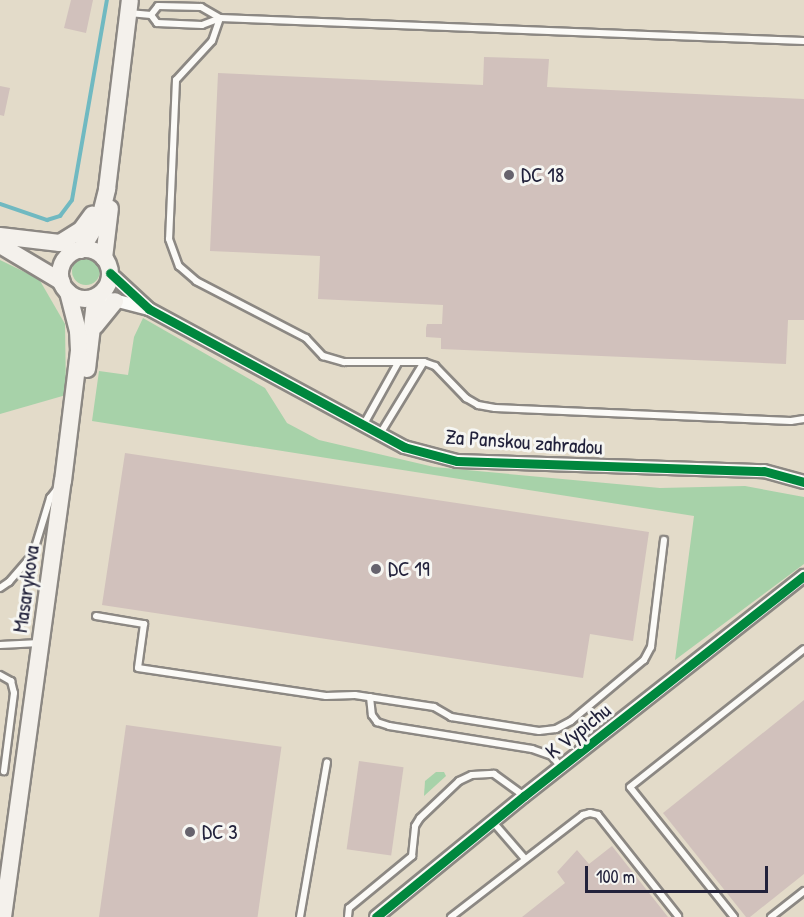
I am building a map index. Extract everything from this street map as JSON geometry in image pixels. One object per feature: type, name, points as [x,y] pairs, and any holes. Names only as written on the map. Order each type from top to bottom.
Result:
[{"type":"main road","points":[[65,287],[61,271],[102,211],[129,7]]},
{"type":"main road","points":[[3,240],[60,243],[74,236],[86,223],[99,193],[106,151],[118,103]]},
{"type":"main road","points":[[3,240],[82,298],[97,297],[107,285],[106,225],[120,154],[118,103]]},
{"type":"main road","points":[[3,240],[36,250],[74,254],[94,251],[107,265]]},
{"type":"main road","name":"Masarykova","points":[[3,917],[79,350],[78,331],[65,287]]},
{"type":"main road","name":"Masarykova","points":[[63,481],[74,443],[97,297]]},
{"type":"main road","points":[[92,333],[103,314],[115,301]]},
{"type":"street","name":"Za Panskou zahradou","points":[[107,265],[149,309]]},
{"type":"street","name":"Za Panskou zahradou","points":[[97,297],[149,309],[404,447],[457,461],[764,471],[804,482]]},
{"type":"street","name":"K Vypichu","points":[[376,917],[524,796],[804,576]]},
{"type":"lane","points":[[151,15],[158,6],[201,7],[220,18]]},
{"type":"lane","points":[[129,7],[151,15],[158,23],[202,25],[220,18],[804,41]]},
{"type":"lane","points":[[220,18],[212,41],[176,80],[169,239],[179,266],[196,282],[306,339],[323,356],[344,362],[424,362],[435,366],[466,398],[478,405],[495,408],[791,421],[804,419]]},
{"type":"lane","points":[[380,435],[424,362]]},
{"type":"lane","points":[[364,424],[398,363]]},
{"type":"lane","points":[[1,586],[33,554],[50,498],[63,481]]},
{"type":"lane","points":[[96,616],[144,624],[138,668],[326,696],[370,697],[434,707],[451,717],[539,731],[556,729],[571,721],[644,660],[651,647],[664,540]]},
{"type":"lane","points":[[0,645],[41,643]]},
{"type":"lane","points":[[734,917],[630,787],[804,649]]},
{"type":"lane","points":[[0,675],[11,681],[14,693],[2,771],[23,773]]},
{"type":"lane","points":[[370,697],[372,715],[383,724],[532,749],[552,756],[561,767]]},
{"type":"lane","points":[[300,917],[327,762]]},
{"type":"lane","points":[[348,917],[349,908],[412,856],[415,826],[420,818],[459,781],[472,775],[494,774],[524,796]]},
{"type":"lane","points":[[451,917],[583,815],[590,813],[598,815],[678,916]]},
{"type":"lane","points":[[493,822],[525,859]]},
{"type":"lane","points":[[771,917],[804,891]]},
{"type":"green space","points":[[86,257],[96,261],[100,271],[96,281],[86,285],[76,281],[72,271],[76,261]]},
{"type":"green space","points":[[0,260],[39,279],[65,324],[66,395],[0,414]]},
{"type":"green space","points":[[143,318],[265,388],[287,423],[319,440],[434,467],[660,488],[745,486],[804,497],[804,564],[675,660],[694,516],[92,421],[99,371],[128,375],[134,337]]},
{"type":"green space","points":[[436,772],[444,772],[446,776],[424,796],[425,781]]},
{"type":"building","points":[[71,0],[93,0],[86,33],[64,28]]},
{"type":"building","name":"DC 18","points":[[484,57],[549,59],[547,87],[804,99],[804,320],[788,320],[786,364],[441,349],[441,338],[426,337],[426,328],[427,324],[442,324],[443,305],[318,299],[320,256],[210,251],[218,73],[483,85]]},
{"type":"building","points":[[0,86],[10,88],[4,116],[0,115]]},
{"type":"building","name":"DC 19","points":[[125,453],[649,532],[633,641],[590,634],[583,678],[102,605]]},
{"type":"building","points":[[804,700],[804,874],[750,917],[746,917],[663,813]]},
{"type":"building","name":"DC 3","points":[[126,725],[281,747],[258,917],[99,917]]},
{"type":"building","points":[[359,761],[404,767],[391,855],[347,849]]},
{"type":"building","points":[[612,846],[668,917],[522,917],[565,883],[557,872],[577,850],[589,864]]},
{"type":"waterway","points":[[0,204],[47,220],[60,216],[72,200],[107,0]]},
{"type":"cycle path","points":[[110,273],[149,309],[404,447],[457,461],[764,471],[804,482]]},
{"type":"cycle path","points":[[376,917],[524,796],[804,576]]},
{"type":"place","name":"DC 18","points":[[509,175]]},
{"type":"place","name":"DC 19","points":[[376,569]]},
{"type":"place","name":"DC 3","points":[[190,832]]}]
